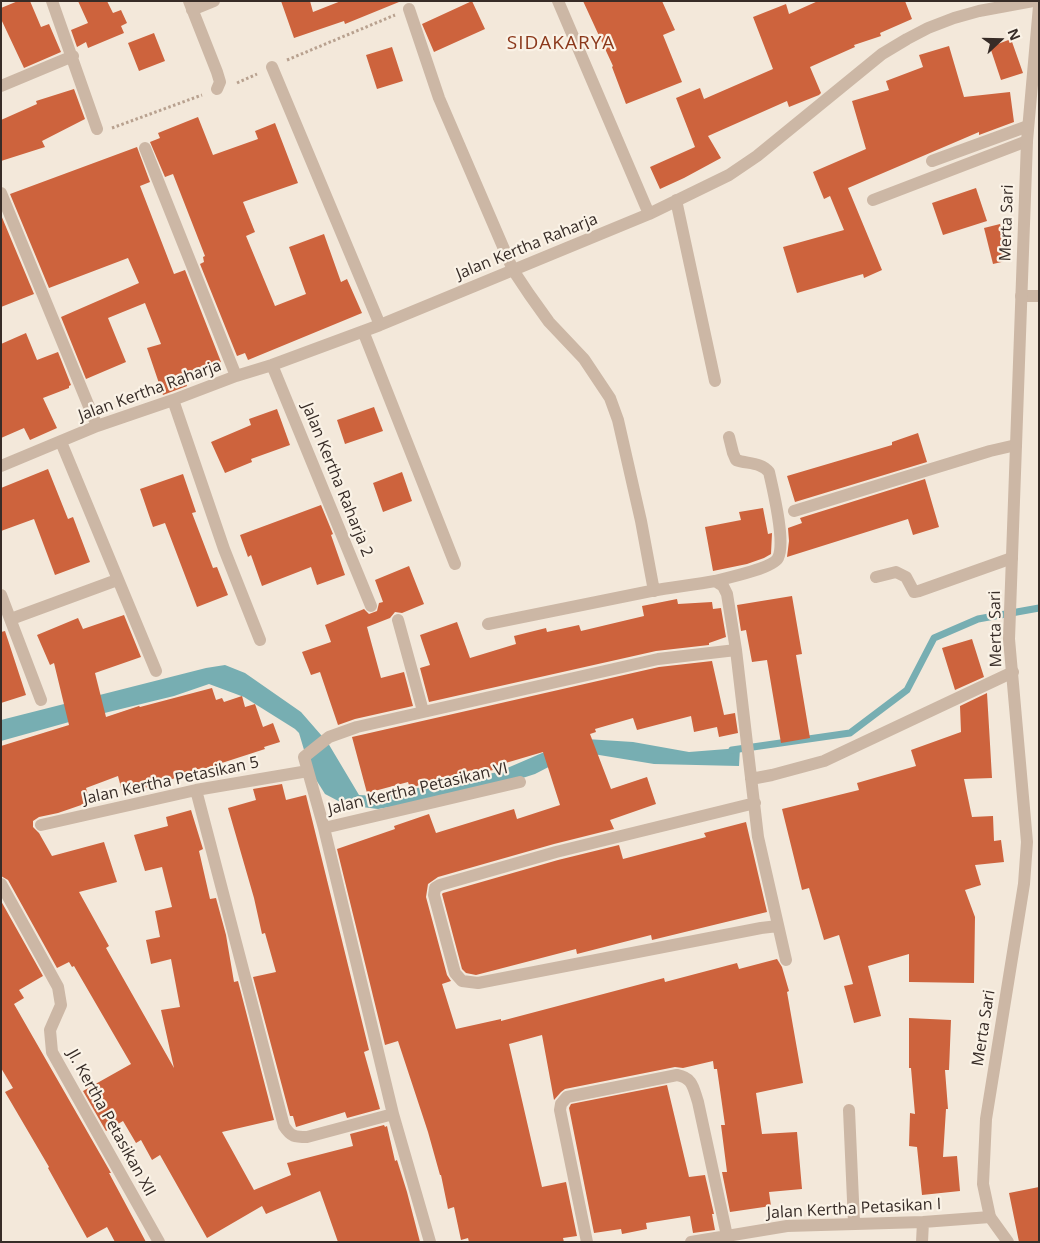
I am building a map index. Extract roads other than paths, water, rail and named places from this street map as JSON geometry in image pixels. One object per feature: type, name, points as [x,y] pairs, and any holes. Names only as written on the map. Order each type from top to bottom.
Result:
[{"type":"street","points":[[52,1],[97,129]]},
{"type":"street","points":[[214,1],[190,6],[217,72],[220,82],[217,89]]},
{"type":"street","points":[[558,1],[649,214]]},
{"type":"street","name":"Jalan Kertha Raharja","points":[[1,466],[97,426],[380,325],[649,214],[736,170],[757,156],[882,54],[907,39],[954,18],[979,11],[1033,1]]},
{"type":"street","name":"Merta Sari","points":[[1008,1242],[990,1217],[983,1184],[986,1119],[1024,884],[1027,842],[1009,639],[1026,141],[1039,6]]},
{"type":"street","points":[[409,9],[439,98],[514,270],[549,322],[584,359],[610,398],[618,420],[641,521],[654,591]]},
{"type":"street","points":[[1,86],[72,56]]},
{"type":"street","points":[[272,67],[380,325]]},
{"type":"street","points":[[932,161],[1028,126]]},
{"type":"street","points":[[873,200],[1026,141]]},
{"type":"street","points":[[145,148],[236,376]]},
{"type":"street","points":[[1,193],[97,426]]},
{"type":"street","points":[[676,200],[715,381]]},
{"type":"street","points":[[1021,296],[1039,296]]},
{"type":"street","points":[[363,331],[455,564]]},
{"type":"street","name":"Jalan Kertha Raharja 2","points":[[272,365],[371,606]]},
{"type":"street","points":[[173,400],[224,548],[260,640]]},
{"type":"street","points":[[488,624],[654,591],[715,581],[773,563],[777,560],[779,555],[778,512],[769,472],[760,465],[736,460],[730,438]]},
{"type":"street","points":[[61,442],[156,671]]},
{"type":"street","points":[[794,511],[1016,444]]},
{"type":"street","points":[[876,577],[896,572],[906,577],[914,592],[1012,558]]},
{"type":"street","points":[[11,619],[118,580]]},
{"type":"street","points":[[715,581],[723,586],[726,594],[736,650],[758,837],[786,960]]},
{"type":"street","points":[[1,595],[41,700]]},
{"type":"street","points":[[398,620],[423,711]]},
{"type":"street","points":[[430,1242],[393,1114],[324,828],[304,757],[329,737],[357,727],[658,659],[736,650]]},
{"type":"street","points":[[751,779],[824,761],[1013,672]]},
{"type":"street","name":"Jalan Kertha Petasikan 5","points":[[41,825],[196,790],[308,771]]},
{"type":"street","name":"Jalan Kertha Petasikan VI","points":[[324,828],[520,782]]},
{"type":"street","points":[[196,790],[284,1126],[289,1135],[307,1137],[393,1114]]},
{"type":"street","points":[[755,804],[556,852],[440,884],[435,888],[434,895],[455,973],[462,981],[478,983],[778,926]]},
{"type":"street","name":"Jl. Kertha Petasikan XII","points":[[1,884],[58,987],[61,1006],[50,1030],[52,1052],[159,1242]]},
{"type":"street","points":[[587,1242],[560,1110],[561,1104],[568,1097],[677,1075],[688,1079],[692,1084],[698,1102],[727,1236]]},
{"type":"street","points":[[849,1110],[854,1223]]},
{"type":"street","name":"Jalan Kertha Petasikan I","points":[[691,1242],[787,1226],[923,1222],[990,1217]]},
{"type":"street","points":[[922,1242],[923,1222]]},
{"type":"water","points":[[225,665],[245,673],[301,712],[328,743],[359,795],[377,796],[498,772],[570,741],[586,739],[633,742],[689,752],[740,748],[739,766],[654,764],[587,753],[566,758],[535,774],[507,783],[444,798],[378,809],[346,805],[325,794],[310,770],[299,733],[295,729],[244,697],[209,684],[174,696],[1,741],[1,720],[206,668]]},
{"type":"waterway","points":[[732,750],[850,733],[907,690],[934,638],[978,619],[1039,608]]},
{"type":"district","name":"SIDAKARYA","points":[[561,44]]}]
